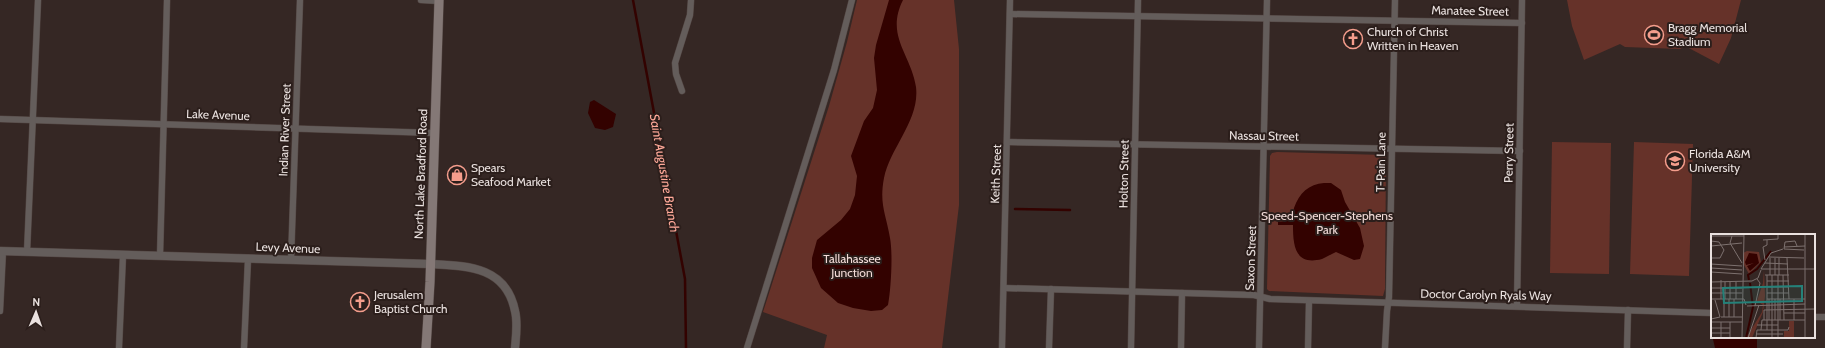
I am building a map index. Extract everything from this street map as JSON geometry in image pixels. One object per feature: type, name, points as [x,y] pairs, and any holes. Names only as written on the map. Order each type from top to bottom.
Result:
[{"type":"main road","name":"North Lake Bradford Road","points":[[426,348],[439,0]]},
{"type":"street","points":[[27,252],[34,120],[38,0]]},
{"type":"street","points":[[160,256],[167,0]]},
{"type":"street","name":"Indian River Street","points":[[291,260],[300,0]]},
{"type":"street","points":[[421,0],[439,0]]},
{"type":"street","points":[[682,92],[676,74],[675,64],[690,15],[691,0]]},
{"type":"street","points":[[747,348],[833,74],[852,0]]},
{"type":"street","name":"Keith Street","points":[[1002,348],[1008,142],[1010,0]]},
{"type":"street","name":"Holton Street","points":[[1131,348],[1138,0]]},
{"type":"street","name":"Saxon Street","points":[[1259,348],[1267,0]]},
{"type":"street","name":"T-Pain Lane","points":[[1385,348],[1388,304],[1395,0]]},
{"type":"street","name":"Perry Street","points":[[1517,306],[1522,0]]},
{"type":"street","name":"Manatee Street","points":[[1010,14],[1522,23]]},
{"type":"street","name":"Lake Avenue","points":[[0,119],[434,134]]},
{"type":"street","name":"Nassau Street","points":[[1008,142],[1392,150],[1520,151]]},
{"type":"street","points":[[0,311],[1,251]]},
{"type":"street","name":"Levy Avenue","points":[[1,251],[430,264],[482,269],[501,281],[511,298],[516,312],[515,348]]},
{"type":"street","points":[[119,348],[123,255]]},
{"type":"street","points":[[244,348],[248,259]]},
{"type":"street","name":"Doctor Carolyn Ryals Way","points":[[1004,288],[1254,295],[1270,299],[1388,304],[1504,308],[1517,306],[1711,313]]},
{"type":"street","points":[[1049,348],[1051,289]]},
{"type":"street","points":[[1181,348],[1182,293]]},
{"type":"street","points":[[1308,348],[1309,301]]},
{"type":"street","points":[[1627,348],[1628,310]]},
{"type":"green space","name":"Tallahassee Junction","points":[[857,0],[954,0],[959,49],[959,205],[942,348],[824,348],[827,335],[763,312],[829,106]]},
{"type":"green space","name":"Bragg Memorial Stadium","points":[[1567,0],[1741,0],[1731,38],[1719,64],[1685,46],[1680,49],[1625,47],[1620,44],[1584,60],[1572,26]]},
{"type":"green space","points":[[1552,142],[1611,143],[1609,274],[1550,273]]},
{"type":"green space","points":[[1634,142],[1693,144],[1689,276],[1630,274]]},
{"type":"green space","name":"Speed-Spencer-Stephens Park","points":[[1272,153],[1386,156],[1385,289],[1383,296],[1269,291],[1267,289],[1270,156]]},
{"type":"shaded area","points":[[889,0],[903,0],[898,13],[898,35],[913,75],[916,87],[916,99],[914,111],[887,167],[884,178],[882,195],[890,238],[891,253],[891,281],[888,305],[882,310],[871,311],[853,308],[838,303],[821,288],[812,268],[812,258],[817,240],[841,220],[850,209],[855,195],[857,176],[851,156],[864,121],[873,108],[877,90],[874,58],[876,45]]},
{"type":"shaded area","points":[[594,100],[616,114],[613,127],[605,130],[595,128],[588,113],[590,102]]},
{"type":"shaded area","points":[[1331,183],[1341,190],[1345,202],[1360,228],[1364,246],[1360,259],[1354,260],[1336,252],[1322,259],[1306,260],[1301,257],[1295,247],[1293,225],[1278,225],[1278,222],[1293,220],[1296,203],[1305,190],[1314,185]]},
{"type":"shaded area","points":[[1712,338],[1757,338],[1757,348],[1715,348]]},
{"type":"waterway","name":"Saint Augustine Branch","points":[[633,0],[685,279],[686,348]]},
{"type":"waterway","points":[[1015,209],[1070,210]]},
{"type":"place","name":"Bragg Memorial Stadium","points":[[1654,35]]},
{"type":"place","name":"Church of Christ Written in Heaven","points":[[1353,39]]},
{"type":"place","name":"Florida A&M University","points":[[1675,161]]},
{"type":"place","name":"Spears Seafood Market","points":[[457,175]]},
{"type":"place","name":"Jerusalem Baptist Church","points":[[360,302]]}]
